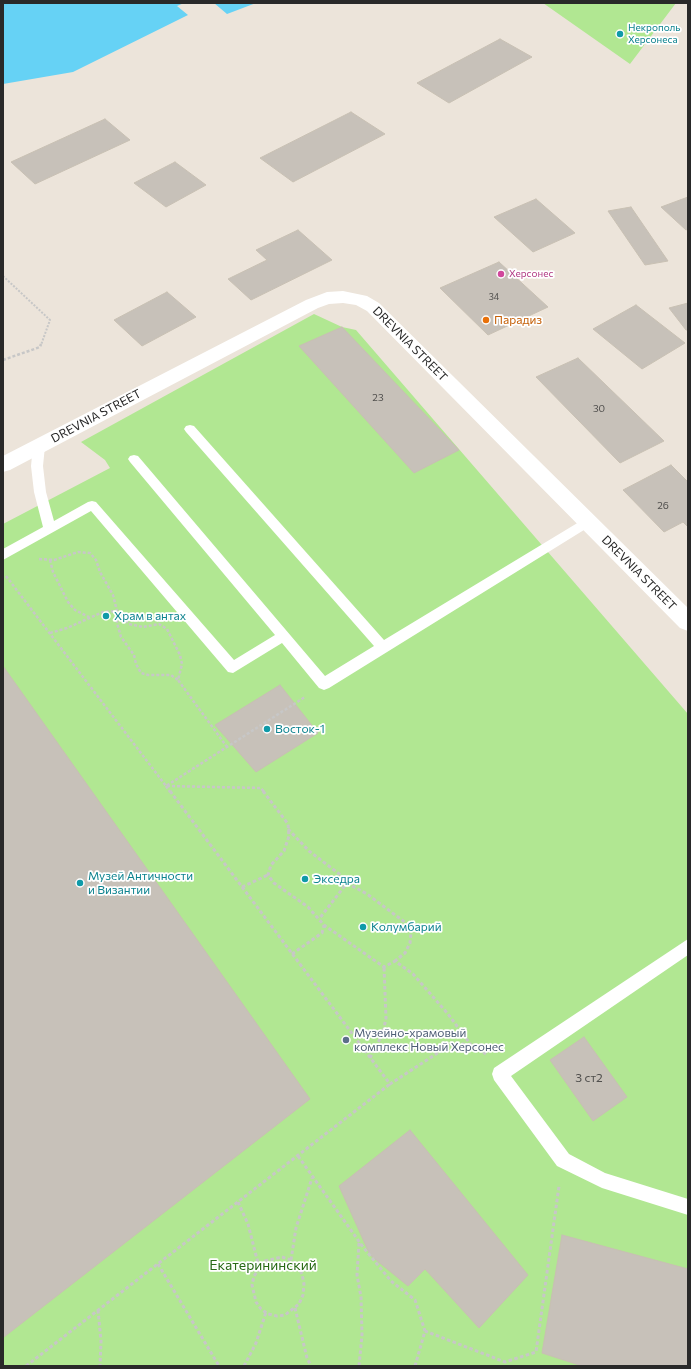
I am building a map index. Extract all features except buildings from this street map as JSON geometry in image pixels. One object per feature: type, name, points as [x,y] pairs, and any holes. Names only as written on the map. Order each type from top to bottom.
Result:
[{"type":"main road","name":"DREVNIA STREET","points":[[3,465],[312,304],[327,298],[343,297],[361,300],[374,307],[688,622]]},
{"type":"lane","points":[[190,429],[382,647]]},
{"type":"lane","points":[[39,446],[37,466],[40,492],[50,529]]},
{"type":"lane","points":[[134,459],[324,684],[382,647],[588,522]]},
{"type":"lane","points":[[3,555],[92,506],[233,668],[283,636]]},
{"type":"lane","points":[[688,946],[500,1074],[563,1160],[602,1180],[688,1207]]},
{"type":"path","points":[[3,276],[50,320],[40,347],[3,360]]},
{"type":"path","points":[[14,549],[42,560],[64,557],[78,552],[90,553],[96,560],[100,572],[113,595],[121,638],[134,655],[136,664],[141,673],[148,675],[171,675],[178,680],[227,747]]},
{"type":"path","points":[[50,560],[53,572],[68,602],[75,610],[89,617]]},
{"type":"path","points":[[3,571],[390,1084]]},
{"type":"path","points":[[50,633],[67,628],[103,612],[117,612],[129,624],[143,627],[159,624],[167,629],[180,655],[182,664],[178,680]]},
{"type":"path","points":[[166,786],[324,684]]},
{"type":"path","points":[[166,786],[261,788],[280,812],[288,824],[289,836],[284,851],[271,865],[268,875],[242,887]]},
{"type":"path","points":[[288,829],[309,851],[342,876],[347,883],[367,894],[406,923],[411,932],[410,943],[405,953],[396,961],[384,966]]},
{"type":"path","points":[[268,875],[274,883],[308,907],[324,925],[384,966]]},
{"type":"path","points":[[319,918],[347,883]]},
{"type":"path","points":[[292,954],[322,933],[324,925]]},
{"type":"path","points":[[396,961],[413,974],[448,1014],[472,1046]]},
{"type":"path","points":[[370,1058],[383,1032],[386,1018],[384,966]]},
{"type":"path","points":[[26,1366],[390,1084],[453,1043],[472,1046],[485,1053],[500,1074]]},
{"type":"path","points":[[298,1156],[312,1178],[359,1242],[391,1281],[415,1300],[425,1331],[415,1366]]},
{"type":"path","points":[[425,1331],[505,1362],[536,1352],[563,1160]]},
{"type":"path","points":[[291,1260],[296,1228],[312,1178]]},
{"type":"path","points":[[238,1202],[248,1224],[259,1268]]},
{"type":"path","points":[[359,1242],[357,1275],[362,1335],[359,1366]]},
{"type":"path","points":[[282,1257],[291,1260],[298,1266],[302,1274],[304,1284],[303,1294],[299,1304],[285,1315],[268,1314],[256,1302],[253,1294],[252,1285],[254,1276],[259,1268],[265,1261],[282,1257]]},
{"type":"path","points":[[158,1264],[219,1366]]},
{"type":"path","points":[[295,1308],[307,1358],[311,1366]]},
{"type":"path","points":[[98,1310],[101,1341],[100,1366]]},
{"type":"path","points":[[244,1366],[256,1343],[266,1312]]},
{"type":"green space","name":"Некрополь Херсонеса","points":[[543,3],[676,3],[630,64]]},
{"type":"green space","name":"Музейно-храмовый комплекс Новый Херсонес","points":[[314,314],[342,327],[356,330],[688,714],[688,1366],[3,1366],[3,524],[110,468],[105,460],[81,442]]},
{"type":"water","points":[[3,3],[184,3],[177,6],[188,15],[73,72],[3,84]]},
{"type":"water","points":[[214,3],[256,3],[227,14]]},
{"type":"place","name":"Некрополь Херсонеса","points":[[620,34]]},
{"type":"place","name":"Херсонес","points":[[501,274]]},
{"type":"place","name":"Парадиз","points":[[486,320]]},
{"type":"place","name":"Храм в антах","points":[[106,616]]},
{"type":"place","name":"Восток-1","points":[[267,729]]},
{"type":"place","name":"Экседра","points":[[305,879]]},
{"type":"place","name":"Музей Античности и Византии","points":[[80,883]]},
{"type":"place","name":"Колумбарий","points":[[363,927]]},
{"type":"place","name":"Музейно-храмовый комплекс Новый Херсонес","points":[[346,1040]]},
{"type":"park label","name":"Екатерининский","points":[[263,1265]]}]
